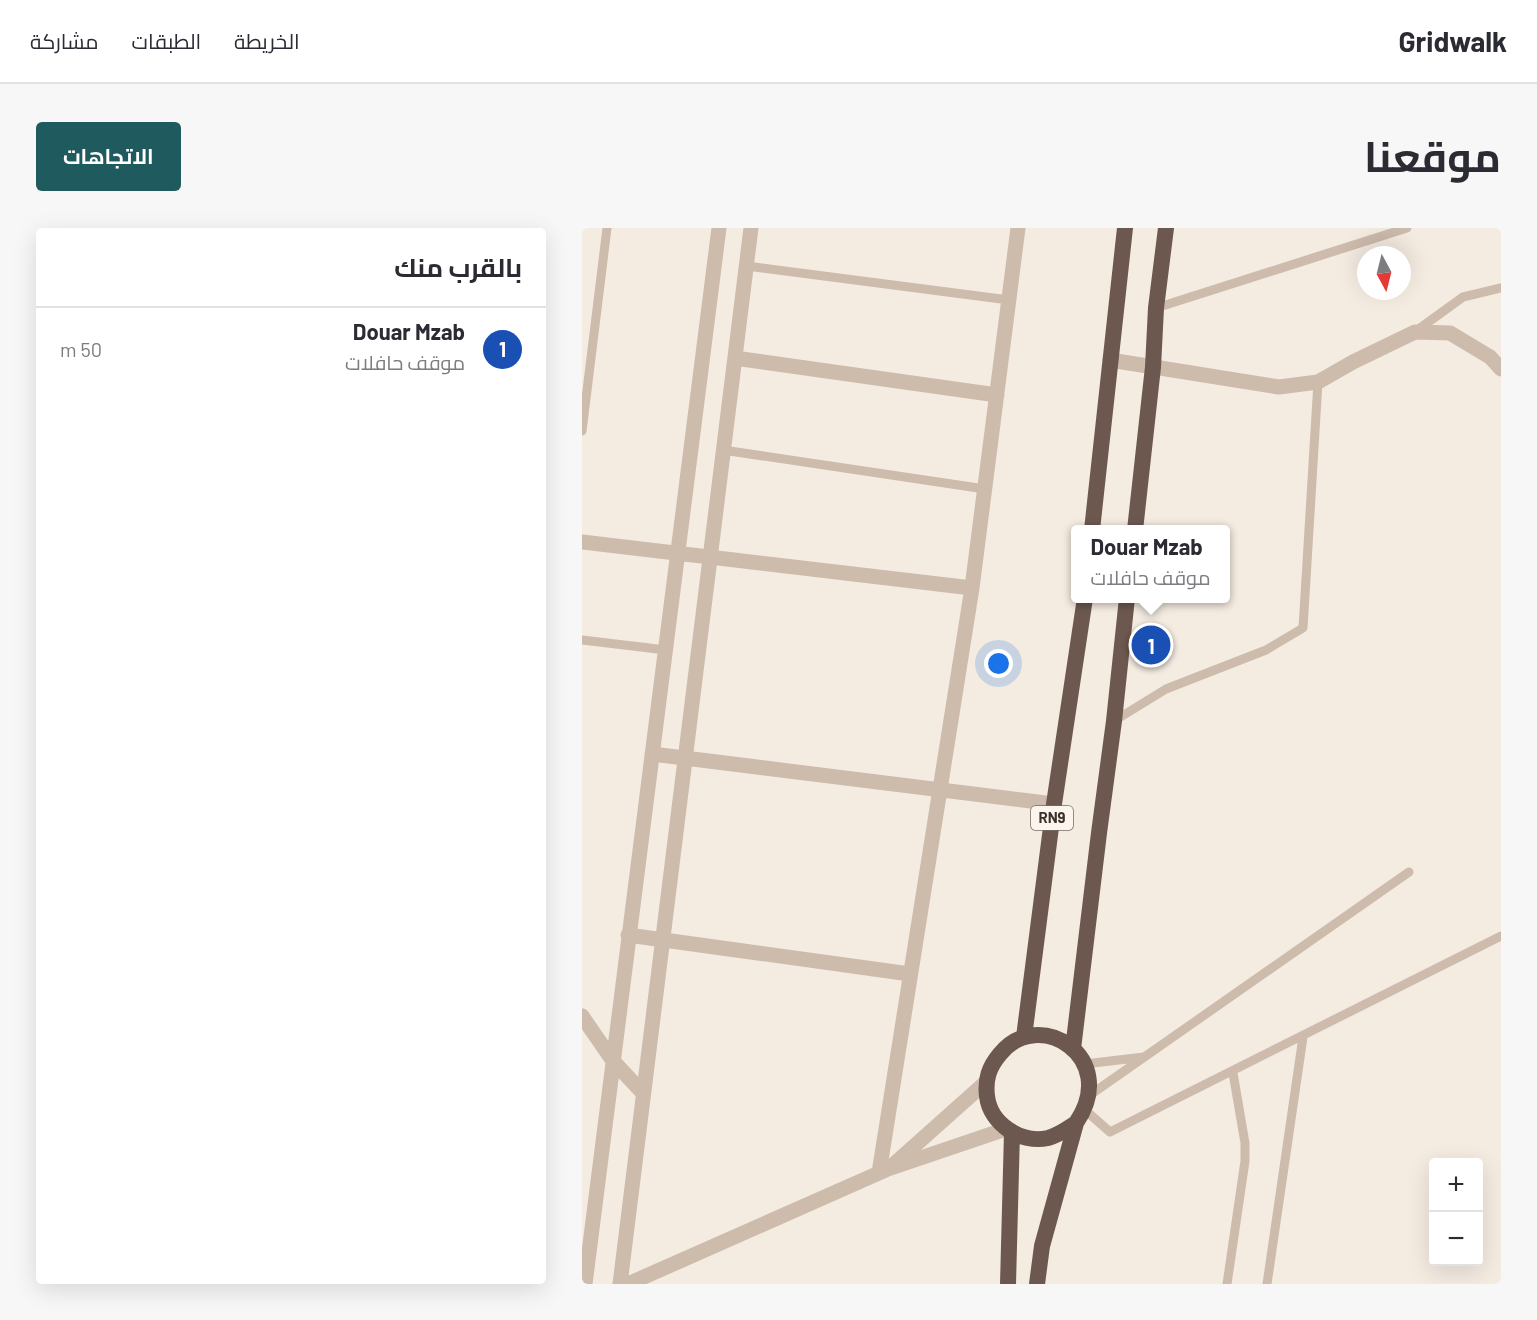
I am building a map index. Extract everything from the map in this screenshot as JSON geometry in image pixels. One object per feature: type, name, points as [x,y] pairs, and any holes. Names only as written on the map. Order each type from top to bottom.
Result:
[{"type":"highway","points":[[1093,525],[1125,228]]},
{"type":"highway","points":[[1136,525],[1166,228]]},
{"type":"highway","name":"RN9","points":[[1024,1037],[1054,804],[1083,603]]},
{"type":"highway","points":[[1073,1049],[1126,603]]},
{"type":"highway","points":[[1037,1284],[1042,1246],[1084,1109],[1090,1079],[1085,1064],[1073,1049],[1059,1039],[1041,1035],[1024,1037],[1007,1045],[991,1065],[986,1082],[987,1100],[994,1116],[1009,1130],[1028,1138],[1046,1138],[1062,1133],[1084,1109]]},
{"type":"highway","points":[[1008,1284],[1009,1130]]},
{"type":"street","points":[[585,1284],[719,228]]},
{"type":"street","points":[[620,1284],[751,228]]},
{"type":"street","points":[[883,1171],[910,974],[972,588],[1018,228]]},
{"type":"street","points":[[1110,360],[1279,387],[1318,382],[1415,332],[1450,333],[1490,357],[1501,369]]},
{"type":"street","points":[[735,358],[997,395]]},
{"type":"street","points":[[582,542],[972,588]]},
{"type":"street","points":[[652,754],[1054,804]]},
{"type":"street","points":[[628,935],[910,974]]},
{"type":"street","points":[[582,1016],[613,1061],[643,1093]]},
{"type":"street","points":[[883,1171],[986,1082]]},
{"type":"street","points":[[628,1284],[883,1171],[1009,1130]]},
{"type":"lane","points":[[582,431],[608,228]]},
{"type":"lane","points":[[1156,308],[1407,228]]},
{"type":"lane","points":[[746,266],[1009,300]]},
{"type":"lane","points":[[1415,332],[1463,297],[1501,288]]},
{"type":"lane","points":[[1114,721],[1166,689],[1266,650],[1303,628],[1318,382]]},
{"type":"lane","points":[[723,450],[985,489]]},
{"type":"lane","points":[[582,640],[666,650]]},
{"type":"lane","points":[[1409,872],[1146,1057],[1084,1109],[1110,1132],[1501,936]]},
{"type":"lane","points":[[1267,1284],[1303,1037]]},
{"type":"lane","points":[[1085,1064],[1146,1057]]},
{"type":"lane","points":[[1227,1284],[1245,1161],[1245,1143],[1233,1072]]},
{"type":"place","name":"Douar Mzab","points":[[1151,645]]}]
